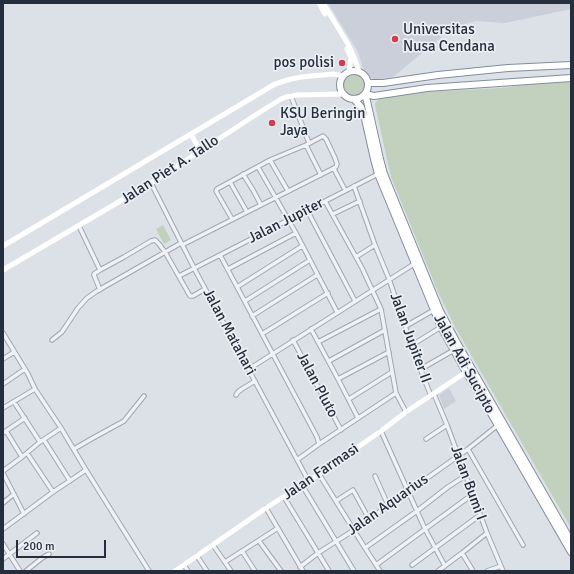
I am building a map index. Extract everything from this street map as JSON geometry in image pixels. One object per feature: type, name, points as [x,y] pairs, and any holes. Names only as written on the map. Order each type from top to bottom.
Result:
[{"type":"highway","points":[[369,83],[383,83],[431,76],[508,68],[571,65]]},
{"type":"highway","points":[[356,70],[364,74],[367,78],[369,83],[368,90],[362,97],[354,99],[350,98],[341,90],[341,80],[346,74],[356,70]]},
{"type":"highway","points":[[365,94],[374,96],[427,88],[571,78]]},
{"type":"highway","name":"Jalan Adi Sucipto","points":[[365,94],[382,167],[424,279],[440,327],[498,425],[571,541]]},
{"type":"highway","name":"Jalan Adi Sucipto","points":[[354,99],[361,107],[378,174],[414,264],[424,279],[450,331],[571,552]]},
{"type":"main road","points":[[319,3],[349,52],[351,61],[346,74]]},
{"type":"main road","points":[[323,3],[348,44],[359,71]]},
{"type":"main road","name":"Jalan Piet A. Tallo","points":[[3,246],[262,91],[283,81],[291,79],[346,74]]},
{"type":"main road","name":"Jalan Piet A. Tallo","points":[[3,270],[151,183],[272,104],[291,96],[344,94]]},
{"type":"main road","points":[[191,134],[200,151]]},
{"type":"main road","name":"Jalan Farmasi","points":[[175,571],[266,508],[319,474],[406,412],[466,372]]},
{"type":"street","points":[[291,96],[321,175]]},
{"type":"street","points":[[52,340],[62,332],[84,301],[100,290],[165,252],[334,169],[337,164],[325,137],[321,136],[308,144],[270,160],[217,189],[216,191],[232,219]]},
{"type":"street","points":[[270,160],[288,191]]},
{"type":"street","points":[[258,167],[296,234],[337,312]]},
{"type":"street","points":[[334,169],[344,188]]},
{"type":"street","points":[[243,174],[260,205]]},
{"type":"street","name":"Jalan Jupiter","points":[[179,276],[378,174]]},
{"type":"street","points":[[230,182],[247,212]]},
{"type":"street","name":"Jalan Matahari","points":[[151,183],[205,289],[308,480]]},
{"type":"street","name":"Jalan Jupiter II","points":[[354,186],[412,345],[432,395]]},
{"type":"street","points":[[325,201],[356,257],[381,308],[396,393],[406,412]]},
{"type":"street","points":[[333,214],[360,201]]},
{"type":"street","points":[[307,210],[355,300]]},
{"type":"street","points":[[79,226],[100,270]]},
{"type":"street","points":[[228,269],[296,234]]},
{"type":"street","points":[[100,290],[94,275],[100,270],[151,241],[156,241],[165,252],[191,296],[205,289]]},
{"type":"street","points":[[356,257],[375,245]]},
{"type":"street","points":[[237,287],[302,246]]},
{"type":"street","points":[[220,255],[317,437],[319,444]]},
{"type":"street","points":[[245,301],[310,260]]},
{"type":"street","points":[[249,369],[355,300],[414,264]]},
{"type":"street","points":[[252,316],[318,275]]},
{"type":"street","points":[[262,334],[328,293]]},
{"type":"street","points":[[318,342],[381,308]]},
{"type":"street","points":[[406,326],[434,310]]},
{"type":"street","points":[[412,345],[440,327]]},
{"type":"street","points":[[311,329],[358,418]]},
{"type":"street","points":[[329,361],[385,330]]},
{"type":"street","points":[[3,334],[25,369],[35,389],[61,428],[149,571]]},
{"type":"street","name":"Jalan Pluto","points":[[293,340],[341,430]]},
{"type":"street","points":[[421,369],[454,350]]},
{"type":"street","points":[[3,359],[14,352]]},
{"type":"street","points":[[338,379],[389,352]]},
{"type":"street","points":[[3,384],[25,369]]},
{"type":"street","points":[[349,399],[392,372]]},
{"type":"street","points":[[236,395],[242,389],[255,381]]},
{"type":"street","points":[[3,408],[35,389]]},
{"type":"street","points":[[297,460],[396,393]]},
{"type":"street","name":"Jalan Bumi I","points":[[432,395],[447,425],[465,476],[503,571]]},
{"type":"street","points":[[74,449],[124,421],[144,396]]},
{"type":"street","points":[[14,402],[70,481]]},
{"type":"street","points":[[22,457],[5,432],[25,418]]},
{"type":"street","points":[[426,439],[447,425]]},
{"type":"street","name":"Jalan Aquarius","points":[[300,567],[468,449],[498,425]]},
{"type":"street","points":[[24,514],[3,474],[42,441],[61,428]]},
{"type":"street","points":[[381,431],[435,548],[445,566]]},
{"type":"street","points":[[468,449],[524,545]]},
{"type":"street","points":[[27,453],[53,492]]},
{"type":"street","points":[[3,529],[86,470]]},
{"type":"street","points":[[319,474],[380,571]]},
{"type":"street","points":[[375,476],[388,505]]},
{"type":"street","points":[[365,548],[465,476]]},
{"type":"street","points":[[302,485],[354,571]]},
{"type":"street","points":[[336,500],[354,490],[369,519]]},
{"type":"street","points":[[3,503],[14,494]]},
{"type":"street","points":[[376,565],[473,494]]},
{"type":"street","points":[[284,497],[329,571]]},
{"type":"street","points":[[266,508],[303,571]]},
{"type":"street","points":[[412,565],[480,515]]},
{"type":"street","points":[[225,562],[278,528]]},
{"type":"street","points":[[3,558],[37,533]]},
{"type":"street","points":[[438,571],[462,554],[487,533]]},
{"type":"street","points":[[259,540],[281,571]]},
{"type":"street","points":[[3,544],[20,571]]},
{"type":"street","points":[[213,545],[231,571]]},
{"type":"street","points":[[242,551],[255,571]]},
{"type":"street","points":[[26,571],[49,554]]},
{"type":"street","points":[[462,554],[473,571]]},
{"type":"street","points":[[197,556],[207,571]]},
{"type":"street","points":[[184,565],[188,571]]},
{"type":"street","points":[[487,571],[501,566]]},
{"type":"shaded area","name":"Universitas Nusa Cendana","points":[[328,3],[571,3],[571,9],[505,23],[476,21],[462,25],[450,30],[393,77],[376,80],[364,71],[358,52]]},
{"type":"shaded area","points":[[449,388],[456,401],[444,409],[439,395]]},
{"type":"green space","points":[[354,75],[361,78],[364,85],[361,92],[354,95],[347,92],[344,85],[347,78]]},
{"type":"green space","points":[[558,81],[571,81],[571,528],[455,327],[438,292],[391,177],[375,105],[379,99],[423,92],[501,88]]},
{"type":"green space","points":[[163,225],[171,240],[164,244],[156,229]]},
{"type":"place","name":"Universitas Nusa Cendana","points":[[395,39]]},
{"type":"place","name":"pos polisi","points":[[342,63]]},
{"type":"place","name":"KSU Beringin Jaya","points":[[272,123]]}]
